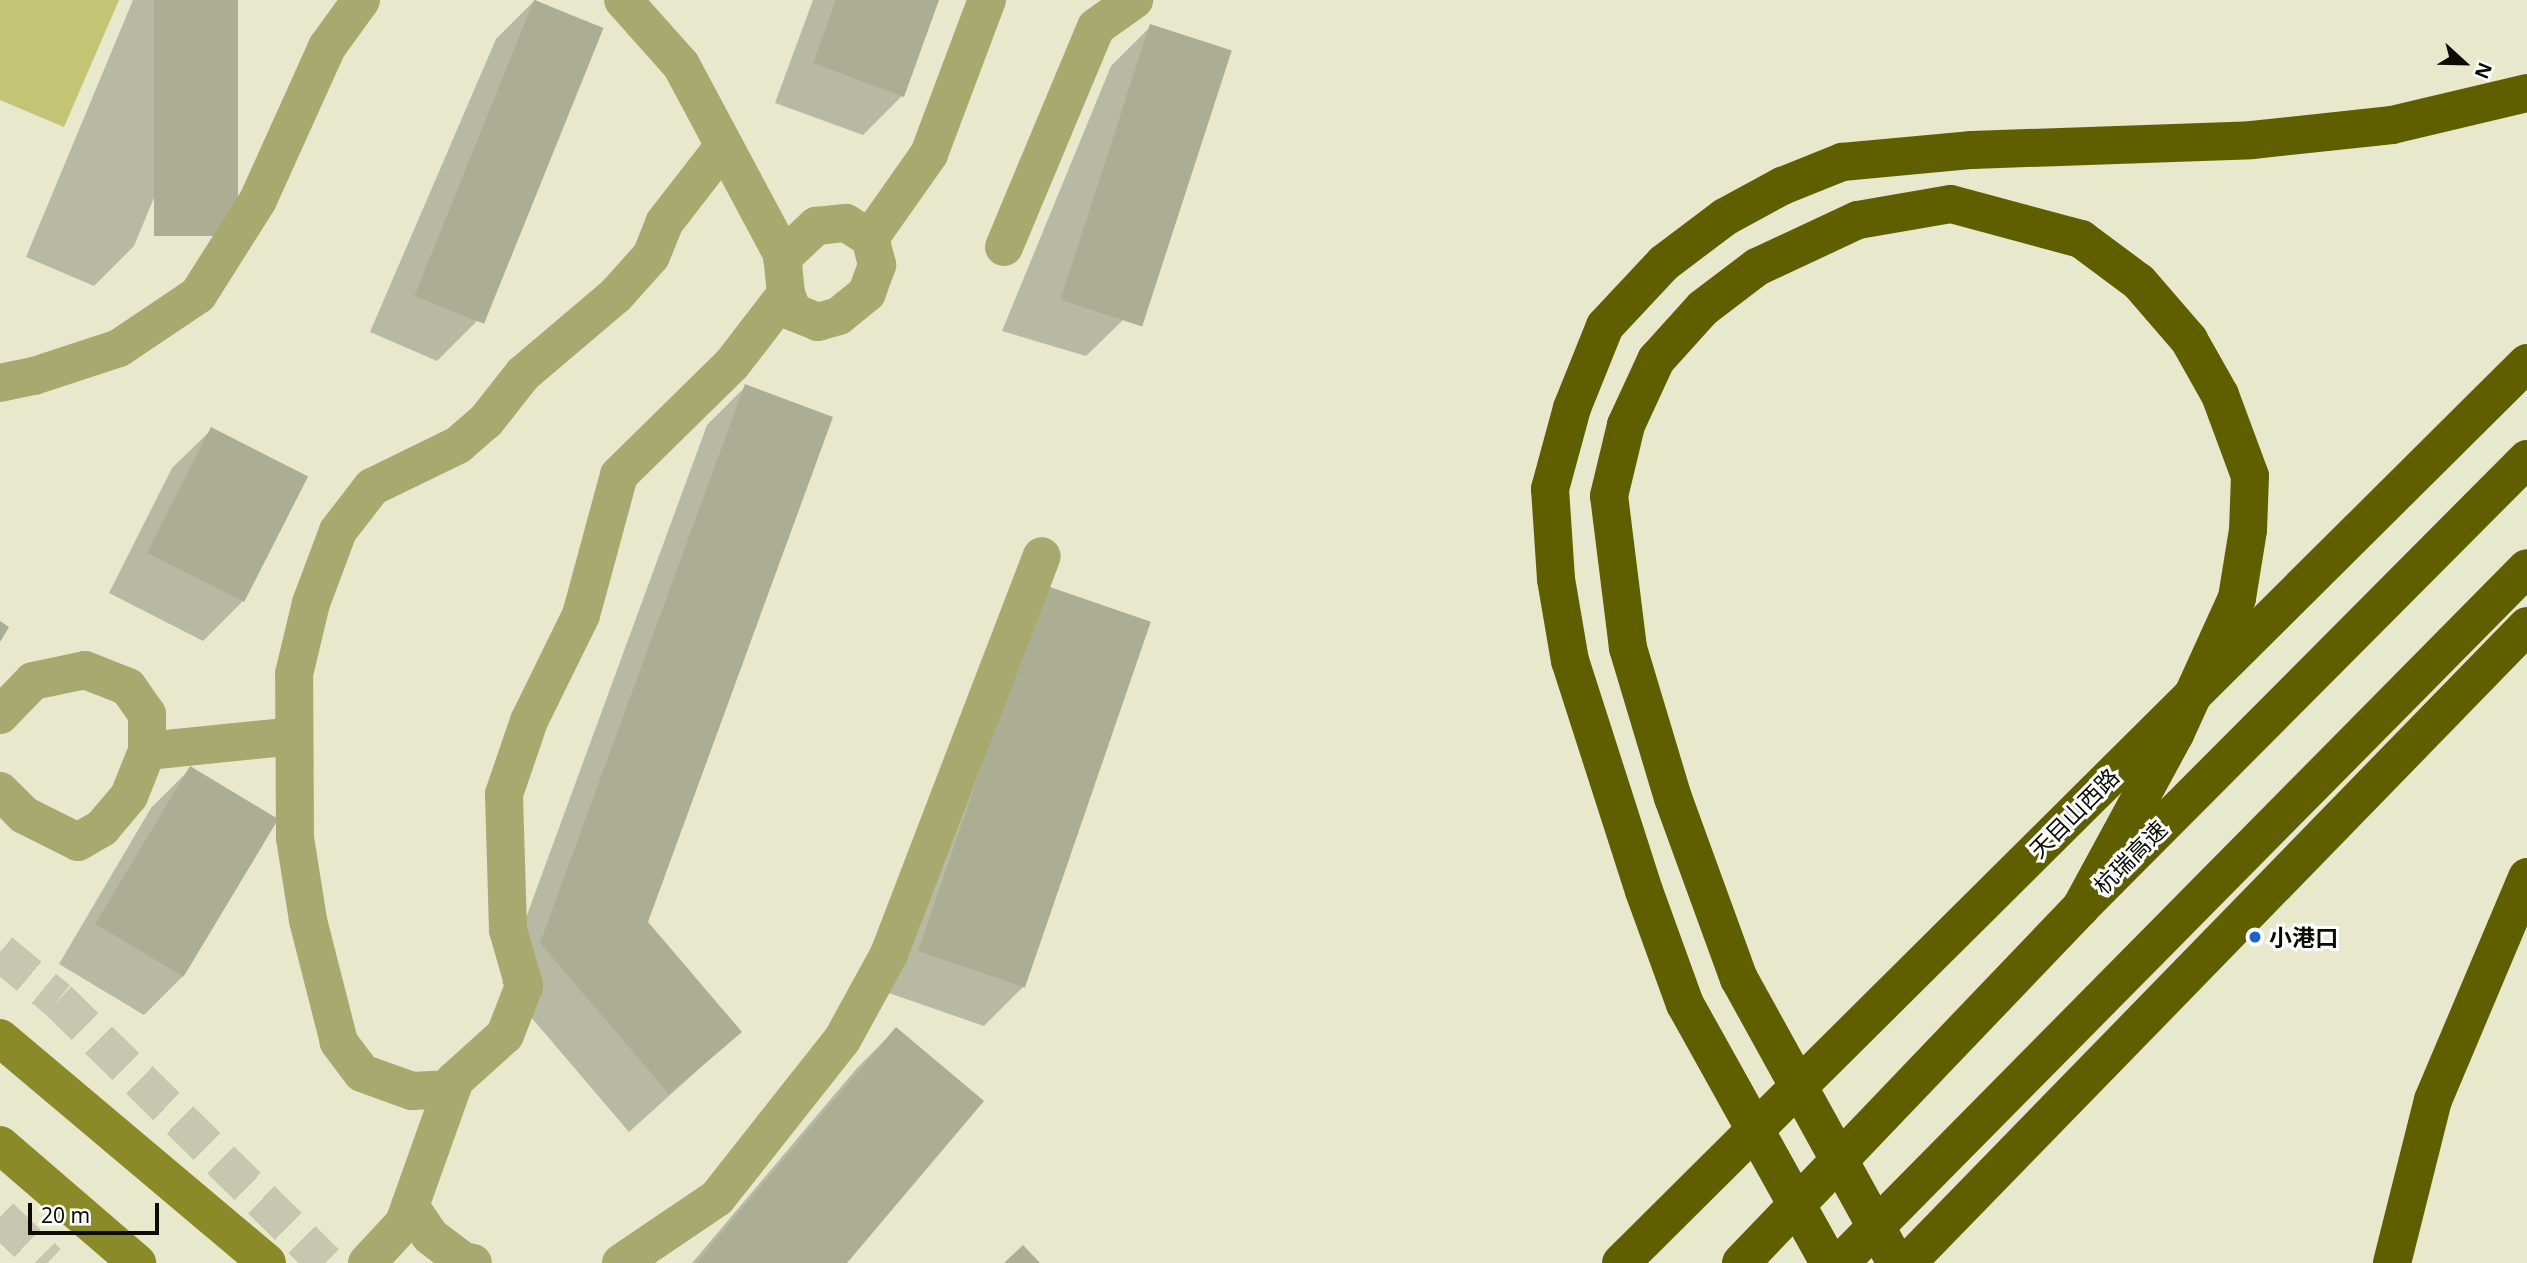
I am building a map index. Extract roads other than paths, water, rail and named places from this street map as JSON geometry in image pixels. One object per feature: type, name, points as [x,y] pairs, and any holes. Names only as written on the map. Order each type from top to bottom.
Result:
[{"type":"highway","points":[[1829,1263],[1685,1004],[1617,817],[1570,661],[1556,579],[1550,489],[1572,408],[1605,326],[1664,263],[1725,217],[1782,186],[1843,162],[1972,150],[2265,138],[2392,125],[2527,93]]},
{"type":"highway","points":[[1896,1263],[1738,979],[1673,798],[1628,648],[1609,496],[1626,425],[1656,360],[1703,308],[1758,267],[1858,220],[1951,204],[2081,239],[2139,282],[2189,340],[2220,395],[2250,476],[2248,530],[2237,598],[2175,734],[2081,907]]},
{"type":"highway","name":"天目山西路","points":[[1621,1263],[2527,363]]},
{"type":"highway","name":"杭瑞高速","points":[[1741,1263],[2081,907],[2527,459]]},
{"type":"highway","points":[[1840,1263],[2527,568]]},
{"type":"highway","points":[[1907,1263],[2527,626]]},
{"type":"highway","points":[[2392,1263],[2433,1100],[2527,877]]},
{"type":"main road","points":[[0,1038],[267,1263]]},
{"type":"main road","points":[[0,1145],[137,1263]]},
{"type":"street","points":[[0,383],[34,376],[119,348],[198,295],[258,200],[327,47],[361,0]]},
{"type":"street","points":[[367,1263],[404,1223],[450,1089],[505,1035],[524,986],[508,930],[504,794],[529,721],[580,615],[619,475],[732,364],[784,276],[817,226],[846,223],[870,238],[877,265],[867,293],[839,316],[818,322],[793,312],[784,276],[681,65],[623,0]]},
{"type":"street","points":[[870,238],[929,154],[986,0]]},
{"type":"street","points":[[1004,247],[1096,27],[1134,0]]},
{"type":"street","points":[[450,1089],[412,1091],[362,1073],[339,1042],[308,920],[295,838],[294,674],[311,603],[338,531],[372,487],[458,445],[485,421],[523,374],[617,295],[651,256],[664,223],[723,147]]},
{"type":"street","points":[[621,1263],[717,1198],[842,1040],[889,954],[1042,556]]},
{"type":"street","points":[[0,715],[33,681],[85,670],[128,687],[147,714],[147,751],[129,796],[102,828],[78,842],[24,815],[0,791]]},
{"type":"street","points":[[147,751],[294,736]]},
{"type":"street","points":[[410,1206],[430,1236],[463,1261],[473,1263]]},
{"type":"tunnel","points":[[0,952],[58,1000],[326,1263]]},
{"type":"tunnel","points":[[0,1217],[48,1263]]},
{"type":"place","name":"小港口","points":[[2255,937]]}]
